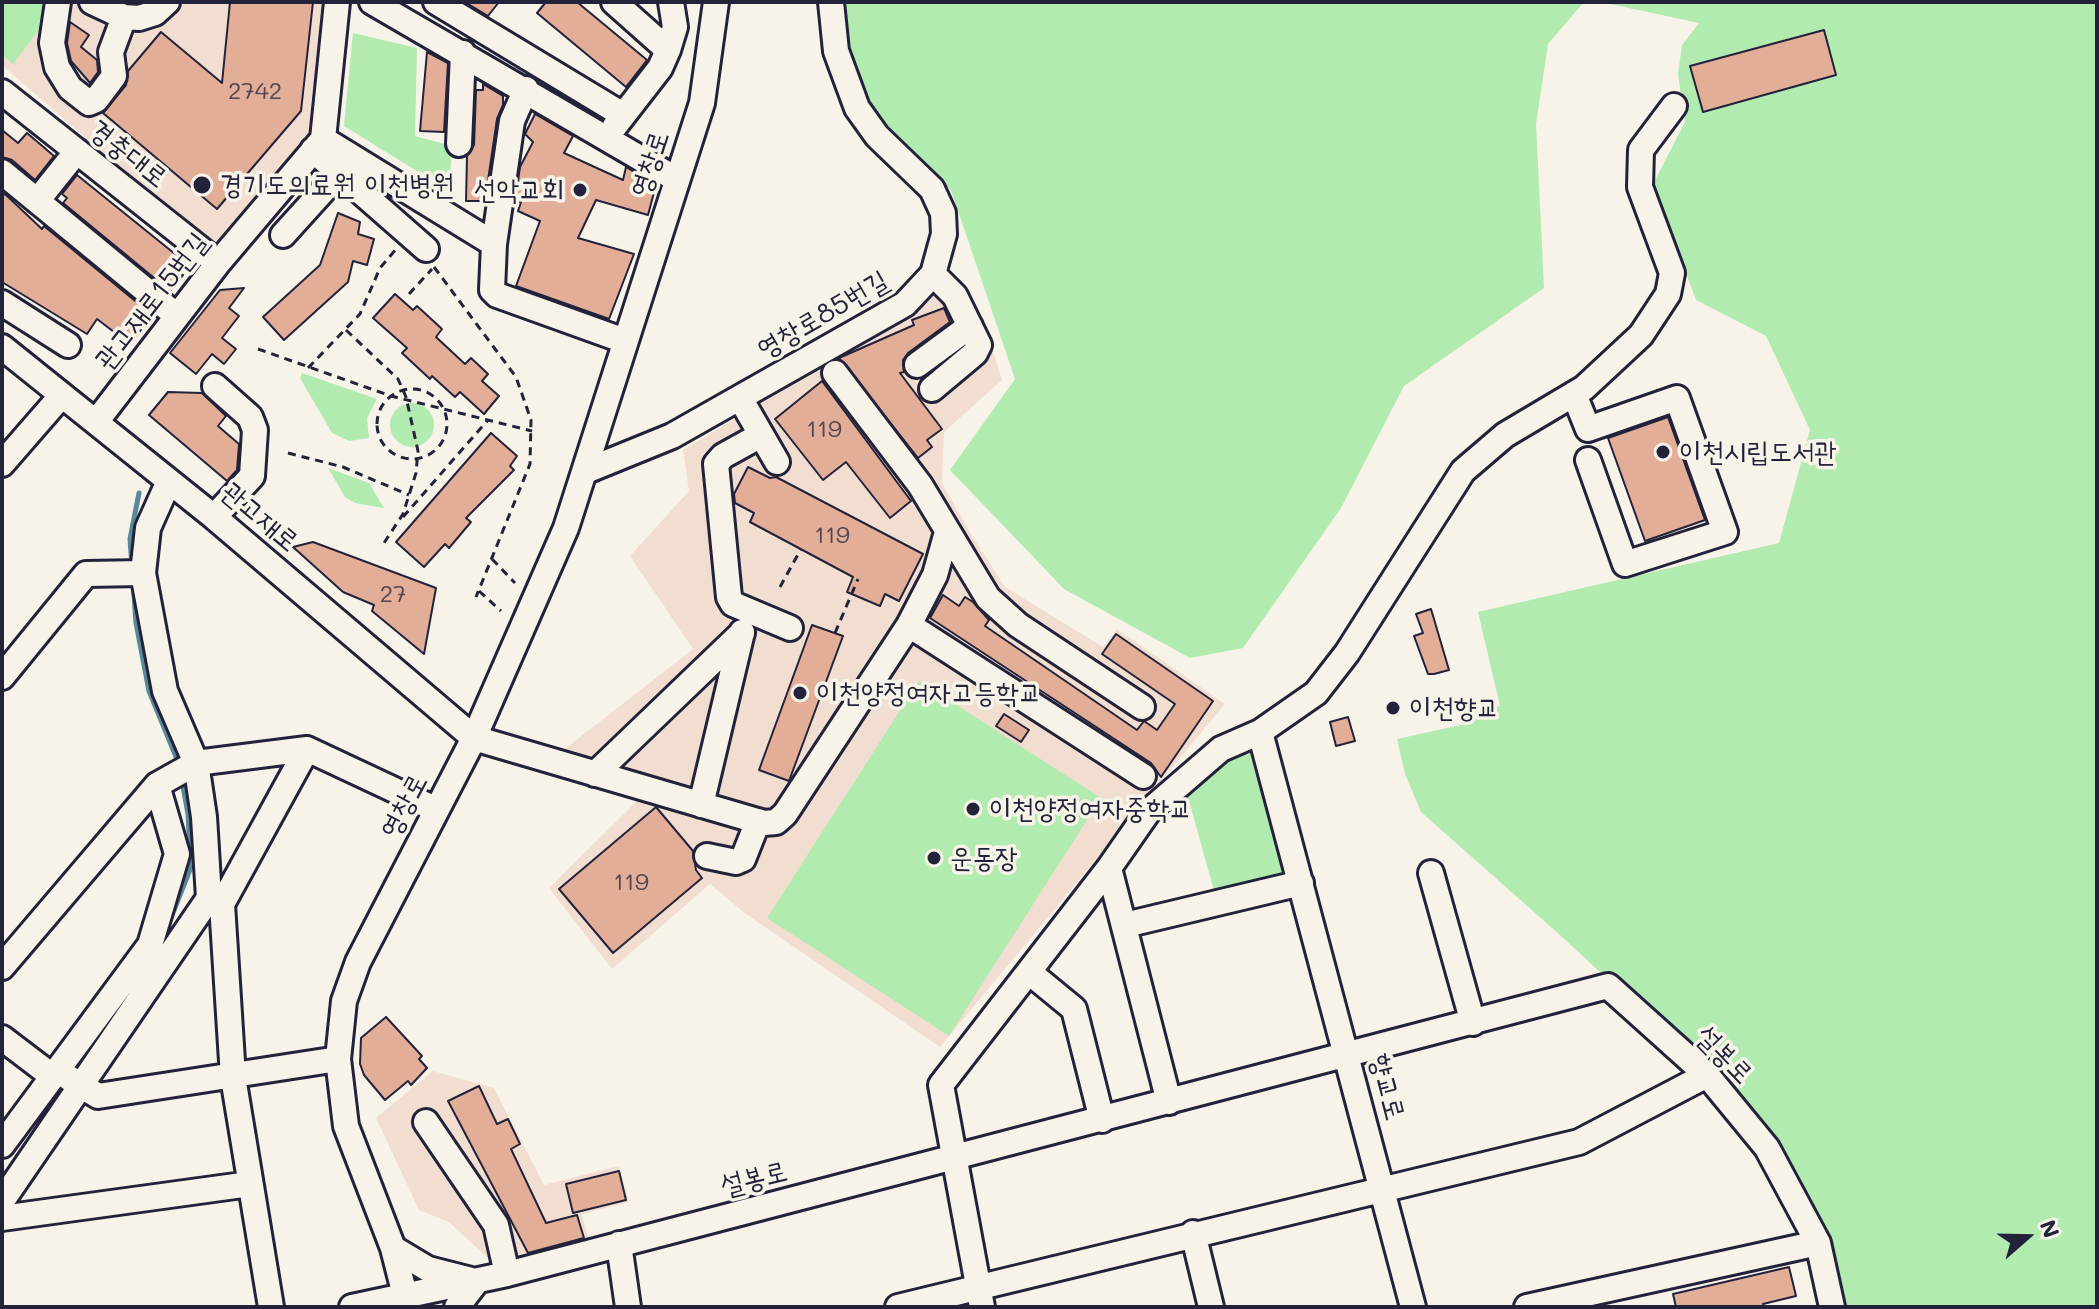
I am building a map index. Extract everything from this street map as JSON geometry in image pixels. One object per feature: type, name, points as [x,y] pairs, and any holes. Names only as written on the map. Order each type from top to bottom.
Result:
[{"type":"street","points":[[58,2],[52,43],[57,67],[70,88],[89,103],[96,100],[114,76],[107,8],[149,16],[167,2]]},
{"type":"street","points":[[337,2],[318,145],[340,172],[418,242]]},
{"type":"street","points":[[372,2],[676,179]]},
{"type":"street","points":[[436,2],[623,115]]},
{"type":"street","points":[[614,2],[668,50]]},
{"type":"street","points":[[607,137],[660,68],[675,27],[671,2]]},
{"type":"street","name":"영창로","points":[[408,1302],[393,1248],[346,1126],[338,1059],[344,1001],[358,962],[474,738],[566,528],[705,94],[716,2]]},
{"type":"street","name":"영창로85번길","points":[[586,471],[672,436],[740,398],[905,304],[933,274],[944,234],[943,213],[932,189],[877,136],[857,108],[836,51],[831,2]]},
{"type":"street","points":[[459,144],[463,53]]},
{"type":"street","points":[[526,89],[512,121],[490,283],[497,295],[625,341]]},
{"type":"street","name":"경충대로","points":[[2,92],[218,263]]},
{"type":"street","points":[[980,1298],[941,1085],[1109,868],[1148,812],[1221,749],[1260,732],[1316,693],[1340,663],[1463,471],[1505,435],[1574,394],[1641,335],[1668,294],[1672,273],[1640,187],[1641,150],[1674,106]]},
{"type":"street","points":[[318,145],[494,244]]},
{"type":"street","name":"관고재로15번길","points":[[96,422],[218,263],[318,145]]},
{"type":"street","points":[[37,201],[77,151]]},
{"type":"street","points":[[2,172],[177,316]]},
{"type":"street","points":[[283,235],[340,172]]},
{"type":"street","points":[[932,389],[977,351],[979,345],[955,296],[933,274]]},
{"type":"street","points":[[5,312],[68,345]]},
{"type":"street","points":[[917,365],[970,326]]},
{"type":"street","name":"관고재로","points":[[2,347],[214,517],[474,738]]},
{"type":"street","points":[[835,373],[920,485],[974,578],[1003,614],[1142,707]]},
{"type":"street","points":[[214,517],[252,476],[255,430],[250,417],[215,386]]},
{"type":"street","points":[[1574,394],[1588,429],[1677,398],[1725,532],[1625,564],[1588,460]]},
{"type":"street","points":[[2,464],[62,395]]},
{"type":"street","points":[[740,398],[777,462]]},
{"type":"street","points":[[761,435],[723,456],[716,464],[729,600],[745,622],[790,628]]},
{"type":"street","points":[[2,1145],[150,945],[177,854],[179,773],[165,691],[135,573],[148,528],[169,481]]},
{"type":"street","points":[[474,738],[758,821],[776,822],[785,814],[909,625],[935,575],[947,532]]},
{"type":"street","points":[[2,677],[86,574],[135,573]]},
{"type":"street","points":[[595,774],[690,683],[745,622]]},
{"type":"street","points":[[701,805],[745,622]]},
{"type":"street","points":[[909,625],[1143,776]]},
{"type":"street","points":[[690,683],[725,703]]},
{"type":"street","name":"향교로","points":[[1260,732],[1413,1307]]},
{"type":"street","points":[[2,1201],[79,1086],[216,901],[307,749]]},
{"type":"street","points":[[2,967],[179,773],[307,749],[435,809]]},
{"type":"street","points":[[179,773],[204,817],[216,901],[233,1077],[271,1307]]},
{"type":"street","points":[[707,856],[736,862],[743,859],[758,821]]},
{"type":"street","points":[[1109,868],[1169,1102]]},
{"type":"street","points":[[1431,873],[1473,1023]]},
{"type":"street","points":[[1125,925],[1301,883]]},
{"type":"street","points":[[1029,972],[1074,1009],[1102,1120]]},
{"type":"street","name":"설봉로","points":[[352,1307],[408,1302],[477,1281],[1608,986],[1707,1075],[1767,1148],[1818,1243],[1832,1307]]},
{"type":"street","points":[[2,1038],[98,1096],[338,1059]]},
{"type":"street","points":[[898,1307],[980,1298],[1193,1233],[1383,1191],[1579,1142],[1707,1075]]},
{"type":"street","points":[[426,1122],[496,1225],[507,1274]]},
{"type":"street","points":[[2,1218],[250,1184]]},
{"type":"street","points":[[1193,1233],[1211,1307]]},
{"type":"street","points":[[1527,1307],[1818,1243]]},
{"type":"street","points":[[619,1244],[628,1307]]},
{"type":"street","points":[[393,1248],[428,1269],[477,1281],[457,1307]]},
{"type":"path","points":[[308,368],[360,314],[380,268],[418,242]]},
{"type":"path","points":[[409,294],[434,267],[516,377],[525,399],[532,431],[530,464],[476,597]]},
{"type":"path","points":[[346,330],[394,374],[406,400],[418,459],[401,520]]},
{"type":"path","points":[[258,349],[391,396],[532,431]]},
{"type":"path","points":[[420,389],[431,394],[443,409],[445,436],[431,454],[418,459],[397,456],[381,440],[377,418],[391,396],[403,390],[420,389]]},
{"type":"path","points":[[384,543],[488,420]]},
{"type":"path","points":[[288,453],[343,467],[410,495]]},
{"type":"path","points":[[780,587],[801,549]]},
{"type":"path","points":[[492,559],[515,583]]},
{"type":"path","points":[[835,633],[858,579]]},
{"type":"path","points":[[479,591],[501,611]]},
{"type":"shaded area","name":"경기도의료원 이천병원","points":[[2,2],[328,2],[318,122],[212,248],[2,65]]},
{"type":"shaded area","points":[[950,272],[992,348],[1002,380],[944,432],[942,483],[971,534],[1005,587],[1103,647],[1117,629],[1225,704],[940,1047],[746,914],[710,884],[612,969],[549,888],[636,802],[627,792],[543,766],[693,649],[630,556],[689,491],[683,450],[927,302]]},
{"type":"shaded area","points":[[433,1071],[494,1088],[544,1185],[619,1166],[629,1202],[582,1214],[590,1245],[523,1263],[492,1262],[449,1222],[419,1210],[376,1118]]},
{"type":"green space","points":[[2,2],[46,2],[47,19],[13,64],[2,55]]},
{"type":"green space","points":[[841,2],[1584,2],[1548,44],[1536,124],[1544,288],[1404,386],[1341,508],[1243,648],[1190,658],[1064,589],[950,470],[1015,379],[951,190],[876,123],[853,64]]},
{"type":"green space","points":[[1601,2],[2097,2],[2097,1307],[1820,1307],[1804,1209],[1707,1071],[1421,812],[1405,774],[1397,739],[1465,724],[1464,715],[1500,706],[1478,612],[1779,543],[1810,430],[1766,336],[1696,300],[1653,184],[1685,122],[1678,74],[1682,45],[1699,23]]},
{"type":"green space","points":[[353,33],[417,48],[415,136],[452,146],[449,191],[344,126]]},
{"type":"green space","points":[[302,373],[377,399],[367,418],[369,438],[349,441],[332,433],[300,378]]},
{"type":"green space","points":[[412,403],[428,409],[434,425],[428,441],[412,447],[396,441],[390,425],[396,409]]},
{"type":"green space","points":[[328,468],[369,483],[384,508],[355,503],[345,497]]},
{"type":"green space","name":"운동장","points":[[919,681],[1101,798],[949,1036],[767,918]]},
{"type":"green space","points":[[1250,753],[1286,881],[1216,898],[1188,797],[1224,760]]},
{"type":"building","points":[[230,2],[313,2],[301,111],[217,209],[103,113],[126,85],[128,71],[161,32],[222,83]]},
{"type":"building","points":[[465,2],[499,2],[488,16]]},
{"type":"building","points":[[546,2],[577,2],[647,60],[626,87],[537,13]]},
{"type":"building","points":[[70,22],[89,35],[81,47],[97,60],[98,72],[90,83],[71,61],[67,43]]},
{"type":"building","points":[[1824,30],[1836,75],[1703,112],[1690,66]]},
{"type":"building","points":[[427,52],[448,63],[444,132],[420,131]]},
{"type":"building","points":[[483,84],[503,96],[503,105],[497,119],[485,201],[466,201],[467,156],[474,145],[476,90],[483,90]]},
{"type":"building","points":[[535,114],[573,136],[564,153],[623,180],[626,167],[656,185],[648,215],[596,200],[578,238],[634,254],[609,319],[516,286],[540,221],[518,211],[521,202],[515,202],[520,167],[533,142],[525,134]]},
{"type":"building","points":[[2,130],[18,143],[27,133],[54,156],[35,180],[12,160],[2,157]]},
{"type":"building","points":[[77,175],[180,258],[173,266],[183,275],[170,291],[63,203],[67,198],[62,194]]},
{"type":"building","points":[[5,194],[42,229],[44,226],[151,314],[131,345],[97,319],[87,334],[2,282],[2,196]]},
{"type":"building","points":[[338,213],[360,222],[358,234],[374,239],[367,265],[353,261],[348,282],[284,340],[263,317],[320,265]]},
{"type":"building","points":[[244,288],[229,308],[239,316],[222,338],[236,349],[224,364],[212,354],[196,374],[170,353],[220,290]]},
{"type":"building","points":[[395,294],[413,310],[417,306],[442,329],[436,337],[465,364],[471,358],[488,374],[482,381],[499,396],[484,414],[460,392],[455,397],[432,376],[430,379],[402,353],[407,348],[373,318]]},
{"type":"building","points":[[944,308],[950,322],[908,353],[903,360],[904,372],[900,373],[942,429],[927,440],[932,447],[918,458],[839,358],[914,325],[912,320]]},
{"type":"building","points":[[822,381],[911,501],[890,518],[846,462],[823,480],[775,419]]},
{"type":"building","points":[[168,392],[202,393],[226,416],[218,426],[239,444],[237,470],[227,481],[149,415]]},
{"type":"building","points":[[1668,417],[1705,520],[1645,541],[1608,438]]},
{"type":"building","points":[[491,433],[517,456],[510,466],[514,470],[466,518],[471,522],[449,548],[445,544],[424,567],[396,542]]},
{"type":"building","points":[[748,467],[770,478],[776,477],[923,554],[899,601],[885,594],[880,606],[847,592],[853,577],[750,522],[754,513],[735,503],[734,494]]},
{"type":"building","points":[[313,542],[436,588],[424,654],[372,611],[374,605],[343,592],[293,547]]},
{"type":"building","points":[[943,595],[959,606],[965,597],[973,602],[989,620],[985,626],[1137,730],[1144,721],[1157,730],[1175,704],[1102,654],[1116,634],[1213,701],[1161,777],[1151,763],[930,618]]},
{"type":"building","points":[[1431,609],[1449,670],[1428,674],[1414,636],[1423,633],[1416,614]]},
{"type":"building","points":[[812,625],[843,636],[789,781],[759,770]]},
{"type":"building","points":[[1004,714],[1029,730],[1021,742],[996,726]]},
{"type":"building","points":[[1348,717],[1355,741],[1336,746],[1330,722]]},
{"type":"building","points":[[656,807],[693,851],[696,870],[702,878],[613,953],[559,889]]},
{"type":"building","points":[[386,1017],[422,1056],[419,1059],[427,1068],[411,1085],[408,1081],[385,1100],[364,1075],[360,1064],[361,1038]]},
{"type":"building","points":[[479,1086],[497,1124],[508,1119],[520,1144],[511,1149],[546,1223],[577,1215],[584,1238],[528,1253],[448,1101]]},
{"type":"building","points":[[619,1171],[626,1200],[573,1213],[566,1184]]},
{"type":"building","points":[[1789,1267],[1796,1296],[1763,1304],[1764,1307],[1676,1307],[1673,1294]]},
{"type":"waterway","points":[[132,567],[130,539],[139,493]]},
{"type":"waterway","points":[[133,581],[136,623],[149,691],[179,764]]},
{"type":"waterway","points":[[165,933],[191,867],[188,814],[182,781]]},
{"type":"place","name":"경기도의료원 이천병원","points":[[202,185]]},
{"type":"place","name":"선악교회","points":[[580,190]]},
{"type":"place","name":"이천시립도서관","points":[[1663,452]]},
{"type":"place","name":"이천양정여자고등학교","points":[[800,693]]},
{"type":"place","name":"이천향교","points":[[1393,708]]},
{"type":"place","name":"이천양정여자중학교","points":[[973,809]]},
{"type":"place","name":"운동장","points":[[934,858]]}]
